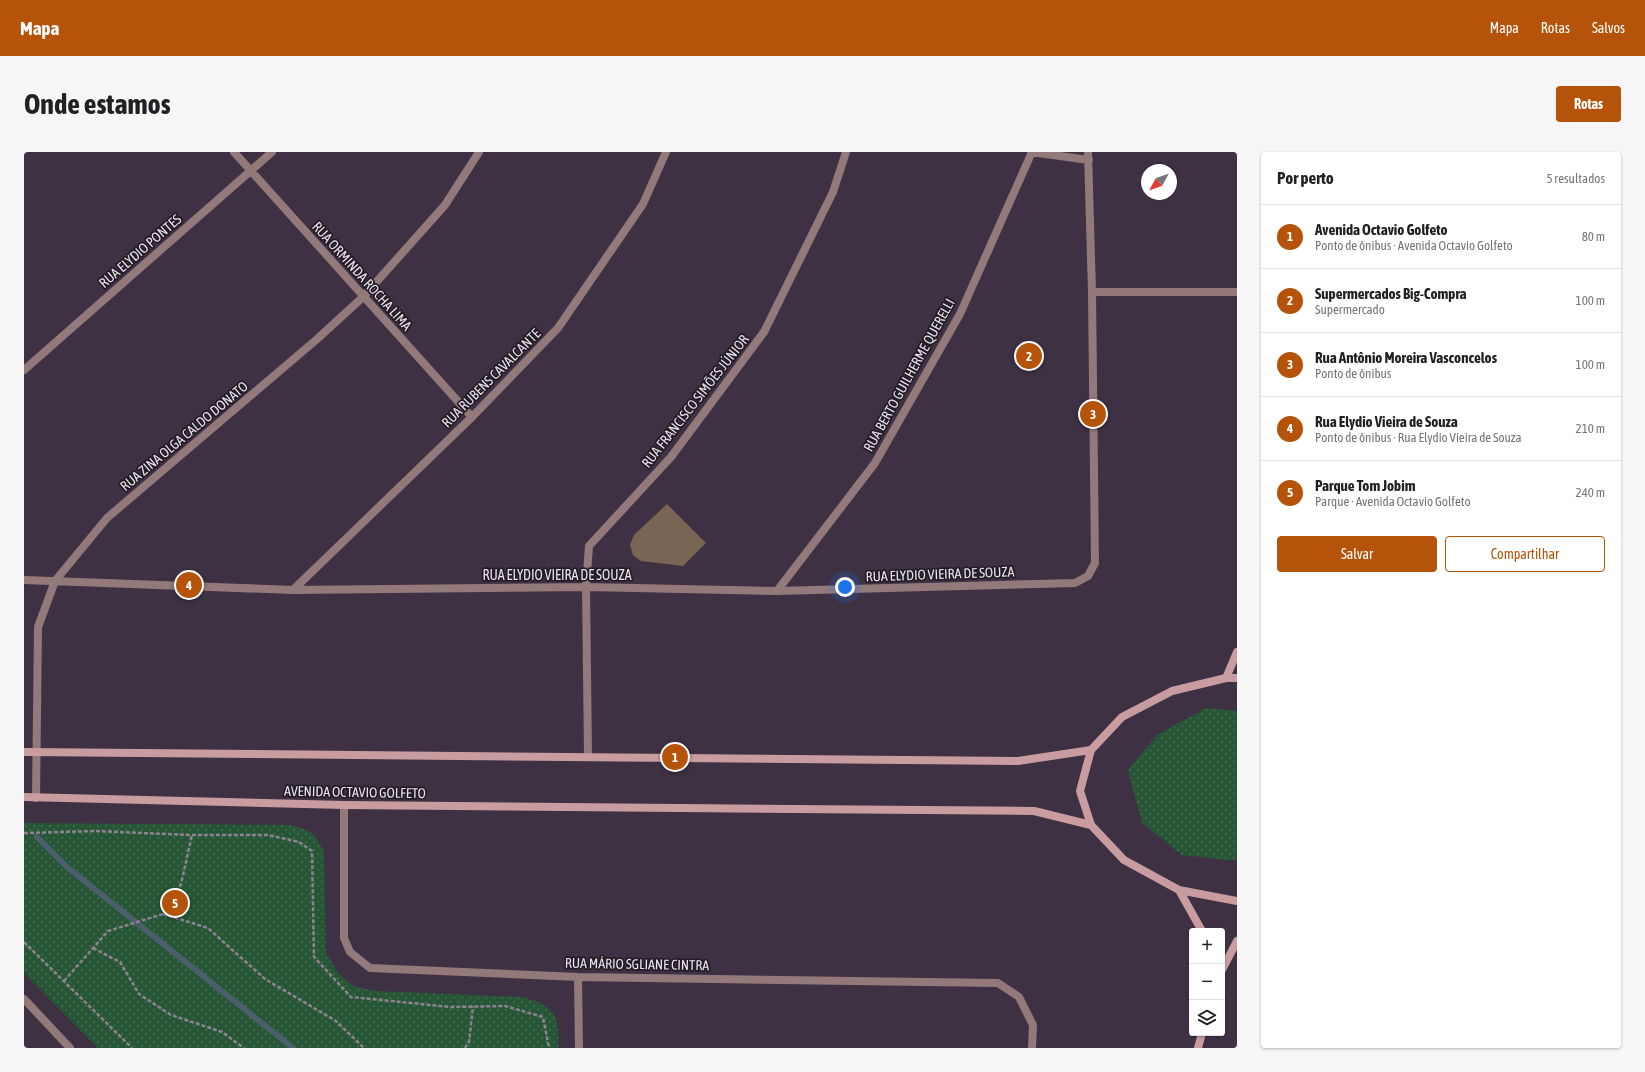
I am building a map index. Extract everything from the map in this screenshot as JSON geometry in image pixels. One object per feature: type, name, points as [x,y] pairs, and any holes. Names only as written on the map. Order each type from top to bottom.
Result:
[{"type":"street","name":"RUA ORMINDA ROCHA LIMA","points":[[234,152],[472,417]]},
{"type":"street","name":"RUA ELYDIO PONTES","points":[[24,370],[272,152]]},
{"type":"street","name":"RUA ZINA OLGA CALDO DONATO","points":[[36,798],[38,627],[56,581],[107,518],[316,340],[363,297],[445,205],[479,152]]},
{"type":"street","name":"RUA RUBENS CAVALCANTE","points":[[293,590],[472,417],[558,328],[643,204],[666,152]]},
{"type":"street","name":"RUA FRANCISCO SIMÕES JÚNIOR","points":[[588,756],[586,588],[589,546],[671,457],[764,332],[833,192],[846,152]]},
{"type":"street","points":[[1032,152],[1088,156],[1092,292],[1237,292]]},
{"type":"street","name":"RUA BERTO GUILHERME QUERELLI","points":[[777,592],[878,457],[960,314],[1032,152]]},
{"type":"street","name":"RUA ELYDIO VIEIRA DE SOUZA","points":[[24,580],[293,590],[586,588],[777,592],[1075,583],[1088,576],[1095,563],[1092,292]]},
{"type":"street","points":[[1226,678],[1237,652]]},
{"type":"street","points":[[1237,678],[1226,678],[1172,691],[1122,718],[1091,750],[1080,791],[1091,825],[1124,860],[1179,890],[1237,901]]},
{"type":"street","points":[[24,752],[1018,761],[1091,750]]},
{"type":"street","name":"AVENIDA OCTAVIO GOLFETO","points":[[24,798],[344,805],[1034,811],[1091,825]]},
{"type":"street","name":"RUA MÁRIO SGLIANE CINTRA","points":[[344,805],[344,938],[350,952],[370,968],[578,977],[998,983],[1019,997],[1033,1025],[1032,1048]]},
{"type":"street","points":[[1179,890],[1200,928]]},
{"type":"street","points":[[1225,964],[1237,941]]},
{"type":"street","points":[[578,977],[579,1048]]},
{"type":"street","points":[[24,999],[70,1048]]},
{"type":"street","points":[[1198,1048],[1201,1036]]},
{"type":"path","points":[[24,833],[96,831],[192,835],[268,835],[299,842],[312,851],[314,957],[352,997],[451,1007],[505,1006],[543,1016],[549,1048]]},
{"type":"path","points":[[163,914],[181,884],[192,835]]},
{"type":"path","points":[[64,981],[108,931],[163,914],[208,928],[265,979],[336,1021],[364,1048]]},
{"type":"path","points":[[24,942],[132,1048]]},
{"type":"path","points":[[93,948],[120,962],[139,994],[171,1015],[222,1032],[244,1048]]},
{"type":"path","points":[[465,1048],[469,1042],[473,1006]]},
{"type":"green space","points":[[1206,708],[1237,711],[1237,861],[1182,855],[1142,823],[1128,770],[1157,735]]},
{"type":"green space","points":[[24,823],[289,825],[307,830],[315,836],[324,852],[326,953],[338,973],[353,986],[375,991],[522,997],[533,1000],[542,1004],[553,1013],[558,1027],[558,1048],[98,1048],[24,973]]},
{"type":"building","points":[[667,504],[706,543],[683,566],[641,561],[633,555],[630,545],[634,535]]},
{"type":"waterway","points":[[37,837],[67,867],[293,1048]]},
{"type":"place","name":"Supermercados Big-Compra","points":[[1029,356]]},
{"type":"place","name":"Rua Antônio Moreira Vasconcelos","points":[[1093,414]]},
{"type":"place","name":"Rua Elydio Vieira de Souza","points":[[189,585]]},
{"type":"place","name":"Avenida Octavio Golfeto","points":[[675,757]]},
{"type":"place","name":"Parque Tom Jobim","points":[[175,903]]}]
